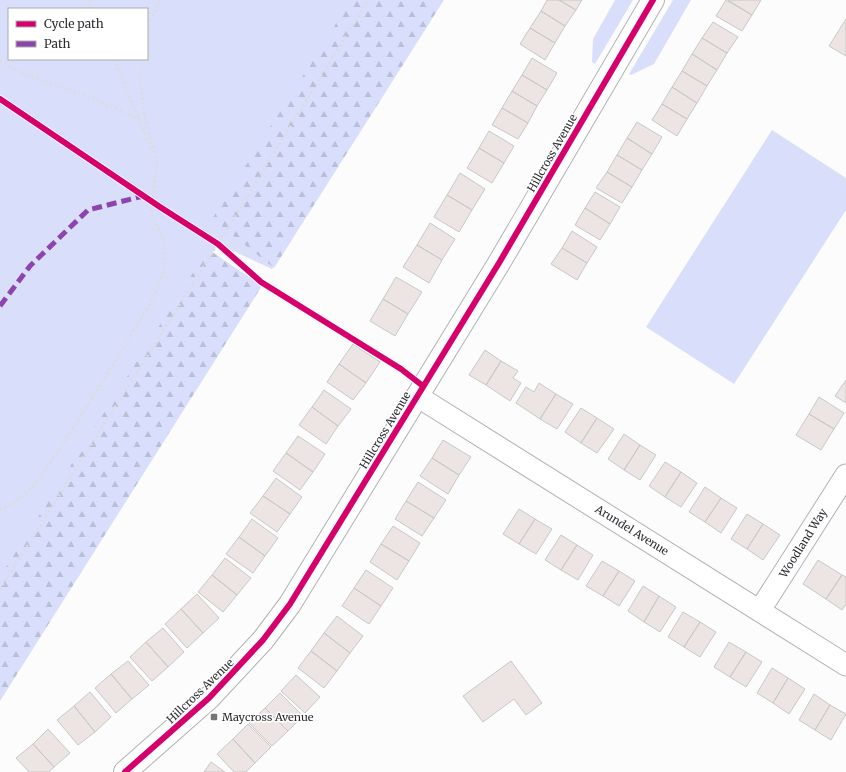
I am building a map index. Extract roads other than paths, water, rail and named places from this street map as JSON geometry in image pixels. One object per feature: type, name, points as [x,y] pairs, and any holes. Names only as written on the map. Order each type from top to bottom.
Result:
[{"type":"street","name":"Hillcross Avenue","points":[[135,769],[209,698],[239,667],[273,627],[318,560],[499,263],[653,0]]},
{"type":"street","name":"Arundel Avenue","points":[[417,396],[846,665]]},
{"type":"street","name":"Woodland Way","points":[[760,610],[846,475]]},
{"type":"place","name":"Maycross Avenue","points":[[214,717]]}]
